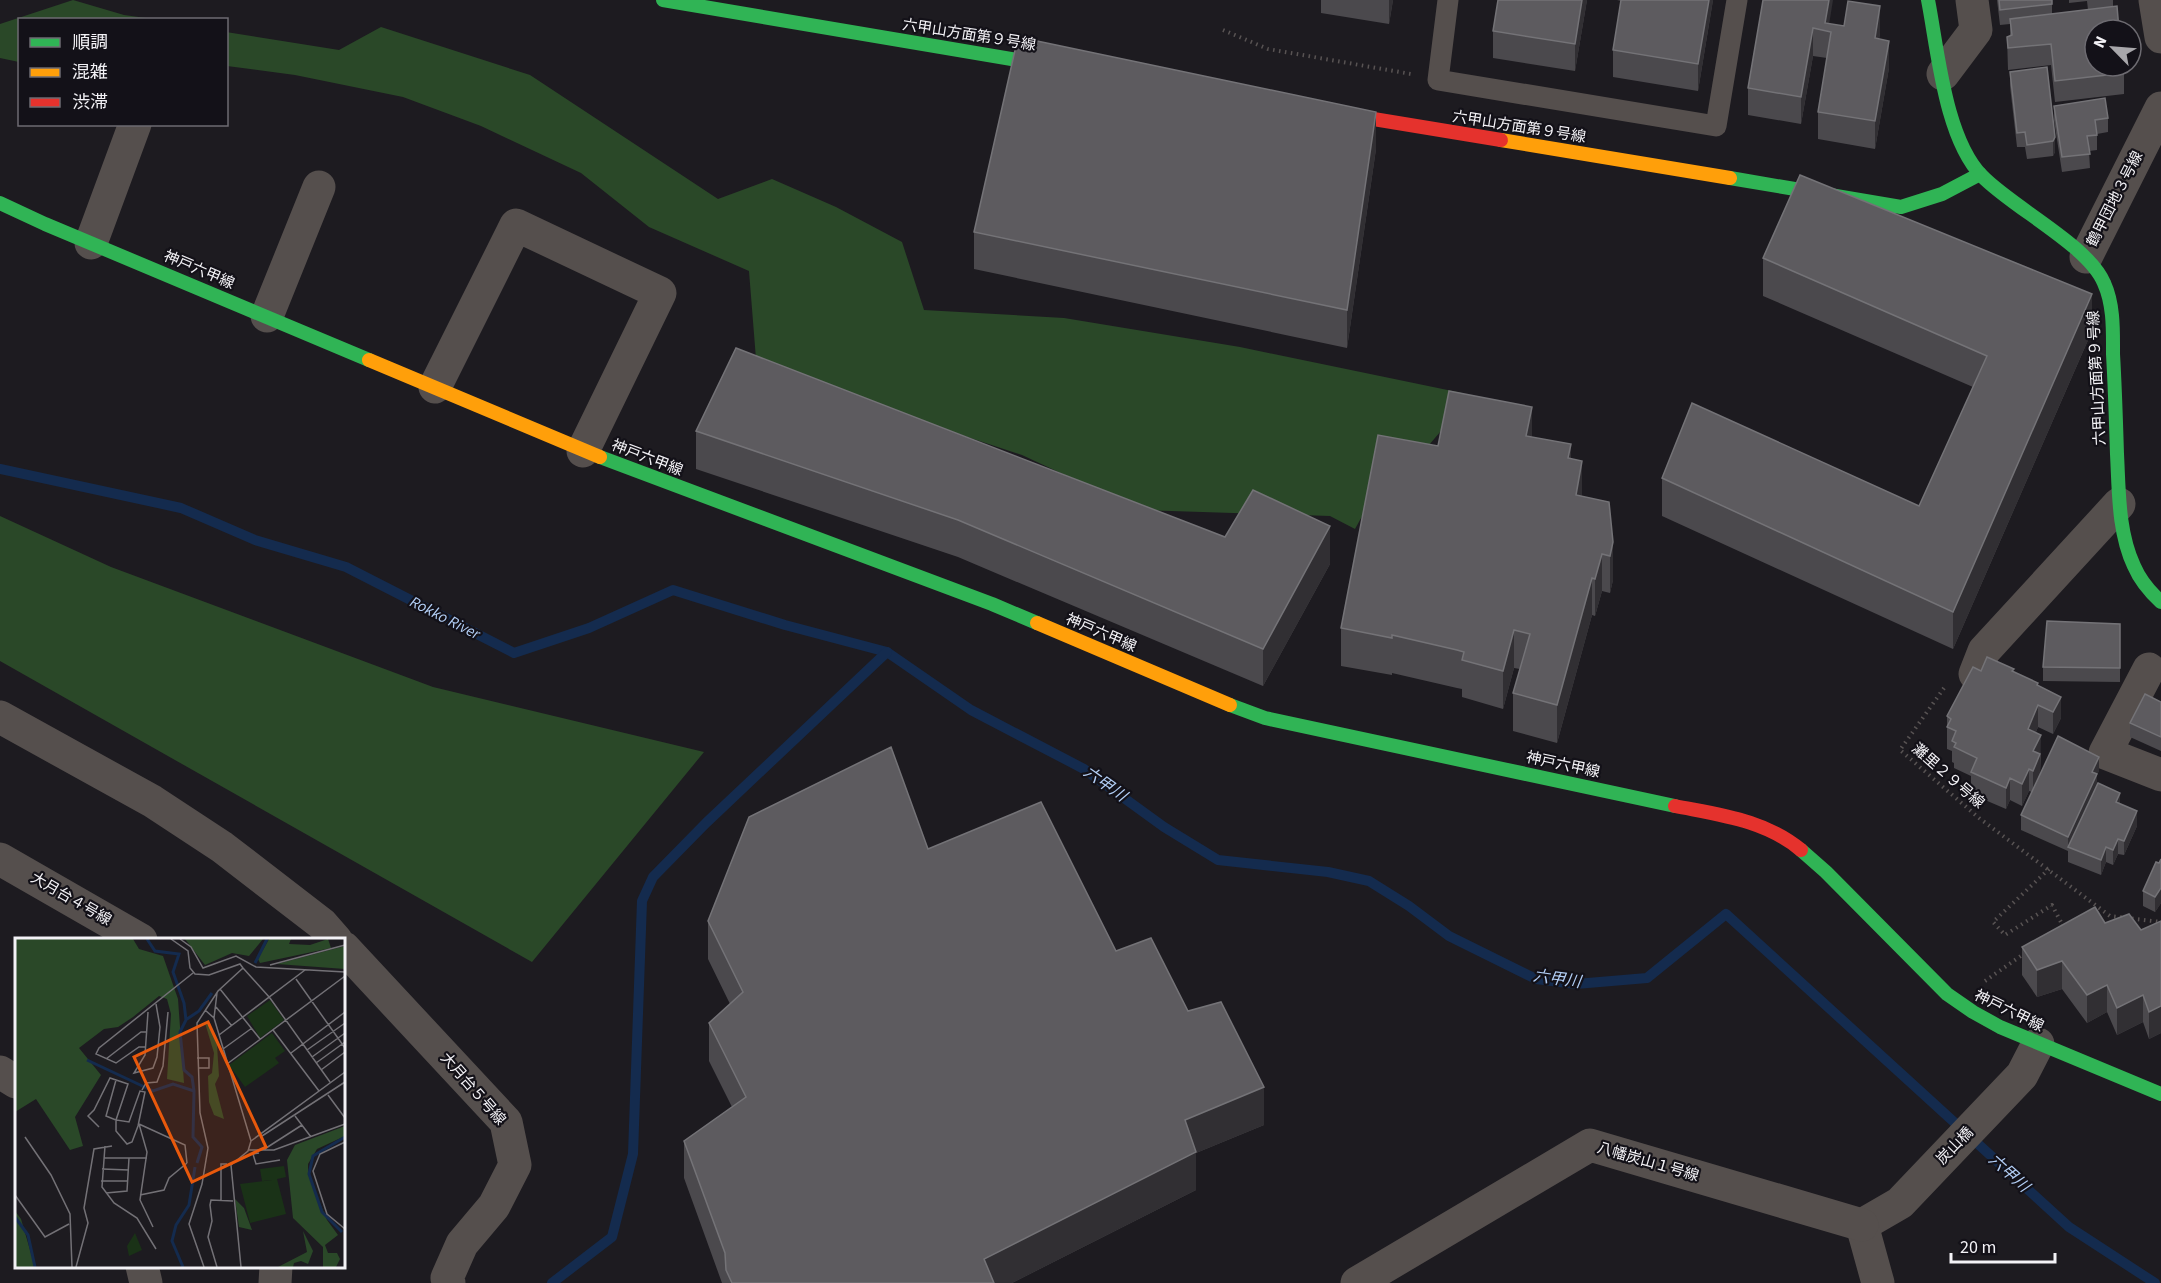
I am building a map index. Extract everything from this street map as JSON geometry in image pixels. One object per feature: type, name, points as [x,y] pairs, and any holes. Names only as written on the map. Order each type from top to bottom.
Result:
[{"type":"main road","name":"六甲山方面第９号線","points":[[663,0],[712,5],[1066,68]]},
{"type":"main road","points":[[1928,0],[1955,132],[1980,174]]},
{"type":"main road","name":"六甲山方面第９号線","points":[[1313,109],[1901,207],[1942,194],[1980,174],[1998,191],[2086,257],[2104,282],[2112,315],[2119,504],[2126,543],[2134,567],[2151,593],[2161,602]]},
{"type":"main road","name":"神戸六甲線","points":[[0,203],[583,451],[982,601],[1265,718],[1762,826],[1786,838],[1826,872],[1947,994],[1963,1007],[2038,1044],[2161,1094]]},
{"type":"street","points":[[1943,74],[1976,30],[1972,0]]},
{"type":"street","points":[[2155,0],[2161,37]]},
{"type":"street","name":"鶴甲団地３号線","points":[[2086,257],[2161,108]]},
{"type":"street","points":[[91,243],[134,126]]},
{"type":"street","points":[[267,316],[319,187]]},
{"type":"street","points":[[435,387],[516,225],[660,293],[583,451]]},
{"type":"street","points":[[1974,674],[1984,651],[2119,504]]},
{"type":"street","points":[[2149,669],[2105,753],[2161,775]]},
{"type":"street","points":[[0,717],[152,801],[222,847],[329,932]]},
{"type":"street","name":"大月台４号線","points":[[0,859],[139,938]]},
{"type":"street","name":"大月台５号線","points":[[345,949],[506,1122],[514,1165],[494,1206],[462,1244],[447,1278],[449,1283]]},
{"type":"street","name":"炭山橋","points":[[1862,1225],[1900,1203],[2022,1075],[2038,1044]]},
{"type":"street","points":[[0,1072],[15,1081]]},
{"type":"street","name":"八幡炭山１号線","points":[[1357,1283],[1590,1145],[1862,1225]]},
{"type":"street","points":[[1862,1225],[1878,1283]]},
{"type":"street","points":[[142,1268],[146,1283]]},
{"type":"street","points":[[275,1283],[276,1268]]},
{"type":"lane","points":[[1448,0],[1438,81],[1716,126],[1737,0]]},
{"type":"path","points":[[1223,30],[1268,49],[1395,71]]},
{"type":"path","name":"灘里２９号線","points":[[1945,686],[1900,750],[1979,818],[2110,916],[2161,922]]},
{"type":"path","points":[[2049,869],[1993,922],[2005,935],[2052,905],[2063,926],[2054,933]]},
{"type":"path","points":[[1980,985],[2026,952]]},
{"type":"green space","points":[[73,0],[124,15],[146,18],[18,18]]},
{"type":"green space","points":[[18,18],[18,62],[0,58],[0,24]]},
{"type":"green space","points":[[381,27],[530,75],[718,199],[772,179],[836,207],[902,242],[924,310],[1064,318],[1240,347],[1462,393],[1484,421],[1446,425],[1429,445],[1371,500],[1355,529],[1330,516],[1140,510],[1022,455],[880,408],[756,359],[749,271],[649,227],[581,173],[481,126],[403,97],[295,75],[228,66],[228,32],[339,50]]},
{"type":"green space","points":[[0,516],[111,567],[433,687],[704,752],[532,962],[0,661]]},
{"type":"building","points":[[1498,0],[1582,0],[1575,44],[1493,31]]},
{"type":"building","points":[[1621,0],[1709,0],[1698,64],[1613,50]]},
{"type":"building","points":[[1763,0],[1829,0],[1825,23],[1844,26],[1848,1],[1880,6],[1875,38],[1889,41],[1875,121],[1818,112],[1831,32],[1813,28],[1801,97],[1748,88]]},
{"type":"building","points":[[1999,0],[2052,0],[2052,4],[2000,10]]},
{"type":"building","points":[[2117,6],[2118,18],[2083,18],[2083,78],[2055,81],[2051,44],[2008,48],[2007,37],[2012,35],[2010,19]]},
{"type":"building","points":[[1018,37],[1376,112],[1347,310],[974,232]]},
{"type":"building","points":[[2047,67],[2055,137],[2053,141],[2027,145],[2025,132],[2017,133],[2010,72]]},
{"type":"building","points":[[2105,98],[2108,118],[2095,120],[2097,135],[2087,136],[2090,154],[2062,157],[2054,106]]},
{"type":"building","points":[[1800,175],[2092,294],[1953,612],[1662,478],[1692,403],[1919,506],[1987,356],[1763,258]]},
{"type":"building","points":[[736,348],[1225,537],[1253,490],[1330,526],[1263,649],[958,520],[696,431]]},
{"type":"building","points":[[1449,391],[1532,407],[1526,436],[1571,444],[1568,458],[1582,461],[1576,495],[1609,502],[1613,542],[1610,556],[1602,554],[1595,579],[1592,578],[1557,705],[1513,693],[1530,634],[1514,630],[1503,671],[1462,660],[1464,652],[1457,650],[1392,635],[1392,638],[1341,628],[1378,435],[1438,446]]},
{"type":"building","points":[[2047,621],[2120,624],[2120,668],[2043,667]]},
{"type":"building","points":[[1987,657],[2014,669],[2012,671],[2061,697],[2053,712],[2038,705],[2028,729],[2041,735],[2033,751],[2040,754],[2033,771],[2029,769],[2022,784],[2010,778],[2006,788],[1971,772],[1977,758],[1954,747],[1956,743],[1952,741],[1956,731],[1947,727],[1951,719],[1947,716],[1973,667],[1981,671]]},
{"type":"building","points":[[2145,694],[2161,702],[2161,737],[2130,723]]},
{"type":"building","points":[[2058,736],[2099,757],[2092,772],[2097,774],[2068,837],[2021,815]]},
{"type":"building","points":[[891,747],[928,849],[1041,802],[1116,951],[1151,938],[1188,1011],[1221,1002],[1264,1087],[1185,1120],[1196,1152],[984,1259],[994,1283],[732,1283],[726,1270],[725,1253],[684,1141],[746,1097],[709,1023],[743,992],[708,921],[749,817]]},
{"type":"building","points":[[2098,783],[2120,793],[2116,802],[2137,811],[2124,841],[2118,839],[2113,850],[2106,847],[2101,860],[2068,847]]},
{"type":"building","points":[[2161,859],[2161,888],[2155,897],[2143,891],[2156,862],[2159,863]]},
{"type":"building","points":[[2095,907],[2105,923],[2129,914],[2141,930],[2161,921],[2161,1006],[2149,1012],[2143,995],[2117,1008],[2107,985],[2087,995],[2062,961],[2037,970],[2022,947]]},
{"type":"waterway","name":"六甲川","points":[[0,469],[181,508],[255,540],[346,567],[514,653],[589,628],[673,590],[785,625],[887,652],[971,710],[1084,769],[1164,827],[1218,860],[1328,872],[1369,881],[1409,906],[1449,936],[1536,979],[1576,984],[1647,978],[1726,914],[2069,1227],[2155,1283]]},
{"type":"waterway","points":[[552,1283],[612,1237],[633,1154],[642,901],[653,877],[706,823],[887,652]]},
{"type":"traffic: fast","points":[[663,0],[1058,67]]},
{"type":"traffic: fast","points":[[1928,0],[1951,117],[1969,160],[1995,188],[2083,255],[2104,283],[2110,300],[2112,318],[2118,482],[2122,525],[2136,571],[2161,602]]},
{"type":"traffic: fast","points":[[1730,178],[1901,207],[1942,194],[1980,174]]},
{"type":"traffic: fast","points":[[0,203],[369,360]]},
{"type":"traffic: fast","points":[[600,457],[1037,623]]},
{"type":"traffic: fast","points":[[1230,705],[1265,718],[1675,806]]},
{"type":"traffic: fast","points":[[1801,850],[1826,872],[1947,994],[1973,1012],[2000,1027],[2161,1094]]},
{"type":"traffic: slow","points":[[1501,140],[1730,178]]},
{"type":"traffic: slow","points":[[369,360],[600,457]]},
{"type":"traffic: slow","points":[[1037,623],[1230,705]]},
{"type":"traffic: jam","points":[[1331,112],[1501,140]]},
{"type":"traffic: jam","points":[[1675,806],[1757,825],[1801,850]]},
{"type":"water label","name":"Rokko River","points":[[445,618]]}]
